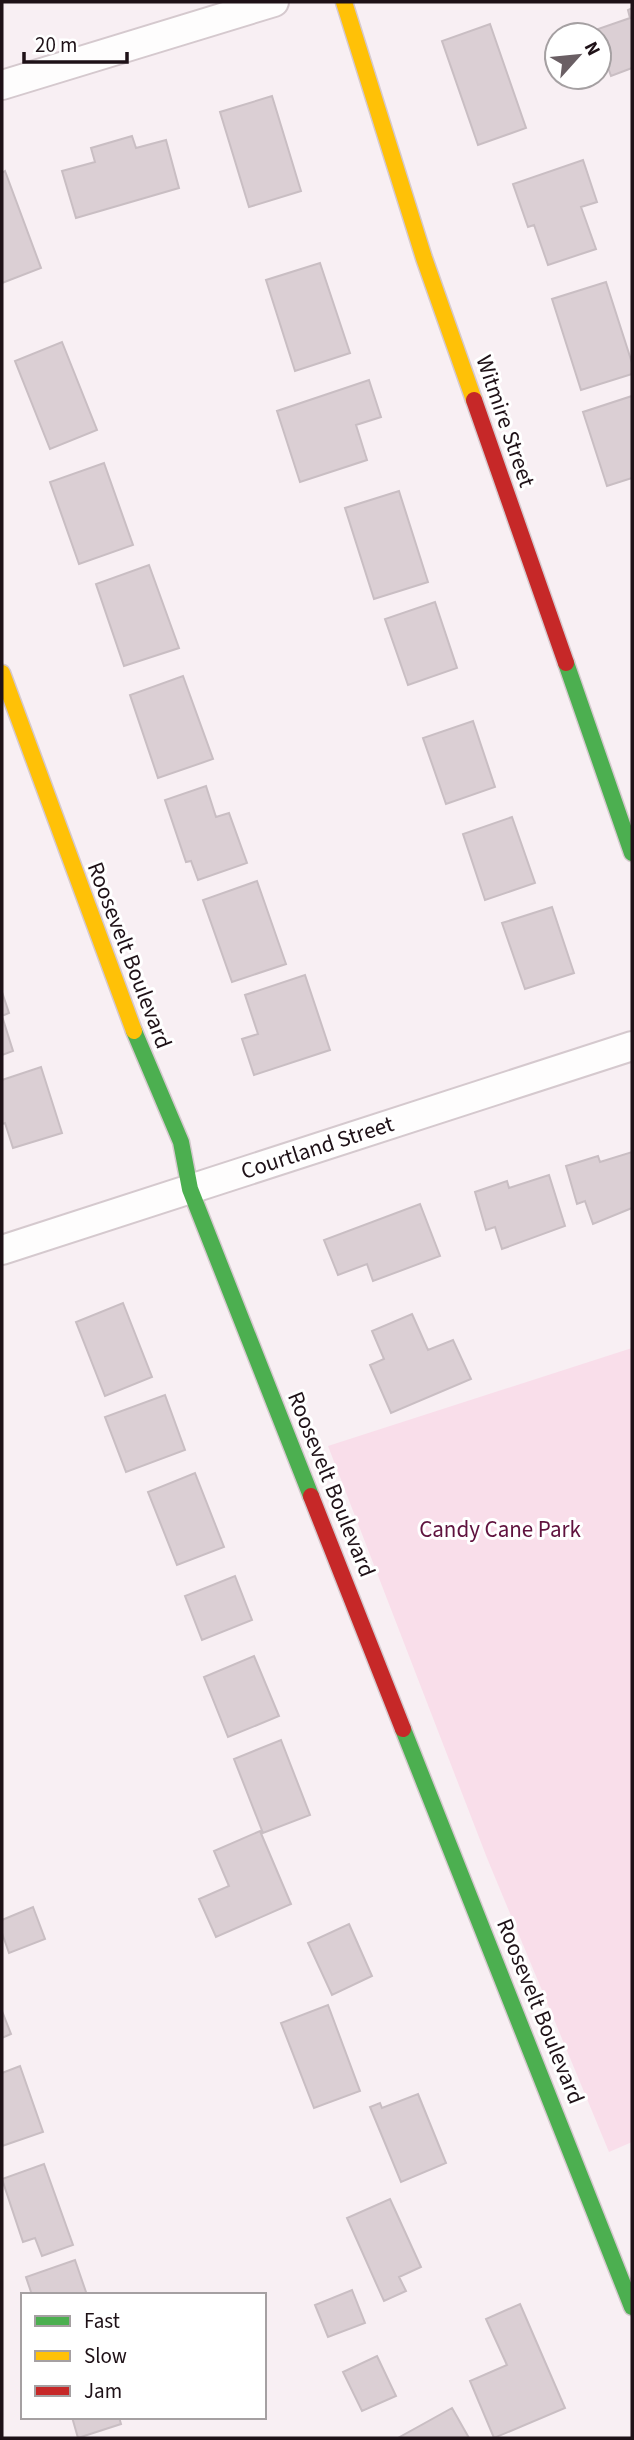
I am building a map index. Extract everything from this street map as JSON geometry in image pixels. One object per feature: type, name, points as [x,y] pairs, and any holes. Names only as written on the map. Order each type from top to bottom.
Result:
[{"type":"street","points":[[2,85],[274,2]]},
{"type":"street","name":"Witmire Street","points":[[344,2],[424,258],[632,853]]},
{"type":"street","name":"Roosevelt Boulevard","points":[[2,673],[121,1001],[181,1142],[190,1189],[632,2307]]},
{"type":"street","name":"Courtland Street","points":[[2,1250],[632,1046]]},
{"type":"green space","name":"Candy Cane Park","points":[[632,1348],[632,2142],[609,2152],[487,1858],[328,1446]]},
{"type":"building","points":[[632,8],[632,68],[613,75],[613,24],[630,18],[628,10]]},
{"type":"building","points":[[490,24],[526,128],[478,145],[442,41]]},
{"type":"building","points":[[272,96],[301,191],[249,207],[220,112]]},
{"type":"building","points":[[132,136],[136,148],[166,140],[179,188],[76,218],[62,171],[95,162],[91,148]]},
{"type":"building","points":[[583,160],[597,202],[581,207],[596,249],[548,265],[534,225],[528,227],[513,184]]},
{"type":"building","points":[[5,171],[41,268],[2,283],[2,173]]},
{"type":"building","points":[[320,263],[350,353],[295,371],[266,280]]},
{"type":"building","points":[[606,282],[632,363],[632,374],[581,390],[552,299]]},
{"type":"building","points":[[62,342],[97,430],[50,449],[15,361]]},
{"type":"building","points":[[369,380],[381,417],[356,425],[367,460],[300,482],[277,411]]},
{"type":"building","points":[[632,396],[632,478],[607,486],[583,412]]},
{"type":"building","points":[[104,463],[133,545],[79,564],[50,482]]},
{"type":"building","points":[[399,491],[428,582],[374,599],[345,508]]},
{"type":"building","points":[[149,565],[179,648],[124,666],[96,584]]},
{"type":"building","points":[[435,602],[457,668],[408,685],[385,619]]},
{"type":"building","points":[[183,676],[213,759],[158,778],[130,695]]},
{"type":"building","points":[[473,721],[495,787],[446,804],[423,738]]},
{"type":"building","points":[[206,786],[216,817],[229,813],[247,863],[198,880],[191,861],[186,862],[165,800]]},
{"type":"building","points":[[512,817],[535,883],[485,900],[463,834]]},
{"type":"building","points":[[257,881],[286,964],[232,982],[203,900]]},
{"type":"building","points":[[552,907],[574,973],[525,989],[502,923]]},
{"type":"building","points":[[305,975],[330,1050],[254,1075],[242,1039],[258,1034],[245,995]]},
{"type":"building","points":[[2,992],[9,1013],[2,1016]]},
{"type":"building","points":[[2,1016],[13,1051],[2,1055]]},
{"type":"building","points":[[41,1067],[62,1133],[13,1148],[5,1123],[2,1124],[2,1080]]},
{"type":"building","points":[[632,1152],[632,1208],[593,1224],[585,1201],[577,1204],[566,1166],[598,1156],[600,1162]]},
{"type":"building","points":[[549,1175],[565,1226],[502,1249],[495,1227],[486,1230],[475,1192],[507,1181],[509,1188]]},
{"type":"building","points":[[420,1204],[440,1256],[373,1281],[367,1264],[338,1275],[324,1240]]},
{"type":"building","points":[[123,1303],[152,1377],[105,1396],[76,1322]]},
{"type":"building","points":[[412,1314],[428,1350],[453,1340],[471,1379],[391,1413],[370,1365],[384,1359],[372,1331]]},
{"type":"building","points":[[165,1395],[185,1450],[126,1472],[105,1417]]},
{"type":"building","points":[[195,1473],[224,1547],[177,1565],[148,1492]]},
{"type":"building","points":[[235,1576],[252,1620],[202,1640],[185,1596]]},
{"type":"building","points":[[254,1656],[279,1716],[228,1737],[204,1677]]},
{"type":"building","points":[[281,1740],[310,1815],[263,1833],[234,1759]]},
{"type":"building","points":[[260,1831],[291,1904],[216,1937],[199,1899],[229,1886],[214,1851]]},
{"type":"building","points":[[33,1907],[45,1939],[9,1953],[2,1933],[2,1920]]},
{"type":"building","points":[[349,1924],[372,1976],[332,1995],[308,1943]]},
{"type":"building","points":[[328,2005],[360,2091],[314,2108],[281,2023]]},
{"type":"building","points":[[2,2011],[11,2034],[2,2038]]},
{"type":"building","points":[[20,2066],[43,2132],[2,2146],[2,2073]]},
{"type":"building","points":[[418,2094],[446,2163],[401,2182],[370,2107],[380,2103],[382,2108]]},
{"type":"building","points":[[44,2164],[73,2245],[42,2256],[35,2238],[23,2242],[2,2179]]},
{"type":"building","points":[[390,2199],[421,2267],[399,2277],[406,2291],[384,2301],[347,2218]]},
{"type":"building","points":[[75,2260],[86,2293],[31,2293],[26,2277]]},
{"type":"building","points":[[352,2290],[365,2323],[328,2337],[315,2305]]},
{"type":"building","points":[[520,2304],[565,2408],[494,2438],[470,2381],[507,2365],[486,2319]]},
{"type":"building","points":[[377,2356],[396,2396],[362,2411],[343,2372]]},
{"type":"building","points":[[452,2408],[469,2438],[398,2438]]},
{"type":"building","points":[[73,2419],[120,2419],[121,2424],[78,2438]]},
{"type":"traffic: fast","points":[[566,663],[632,853]]},
{"type":"traffic: fast","points":[[134,1031],[181,1142],[190,1189],[311,1496]]},
{"type":"traffic: fast","points":[[403,1729],[632,2307]]},
{"type":"traffic: slow","points":[[344,2],[424,258],[474,400]]},
{"type":"traffic: slow","points":[[2,673],[134,1031]]},
{"type":"traffic: jam","points":[[474,400],[566,663]]},
{"type":"traffic: jam","points":[[311,1496],[403,1729]]}]
